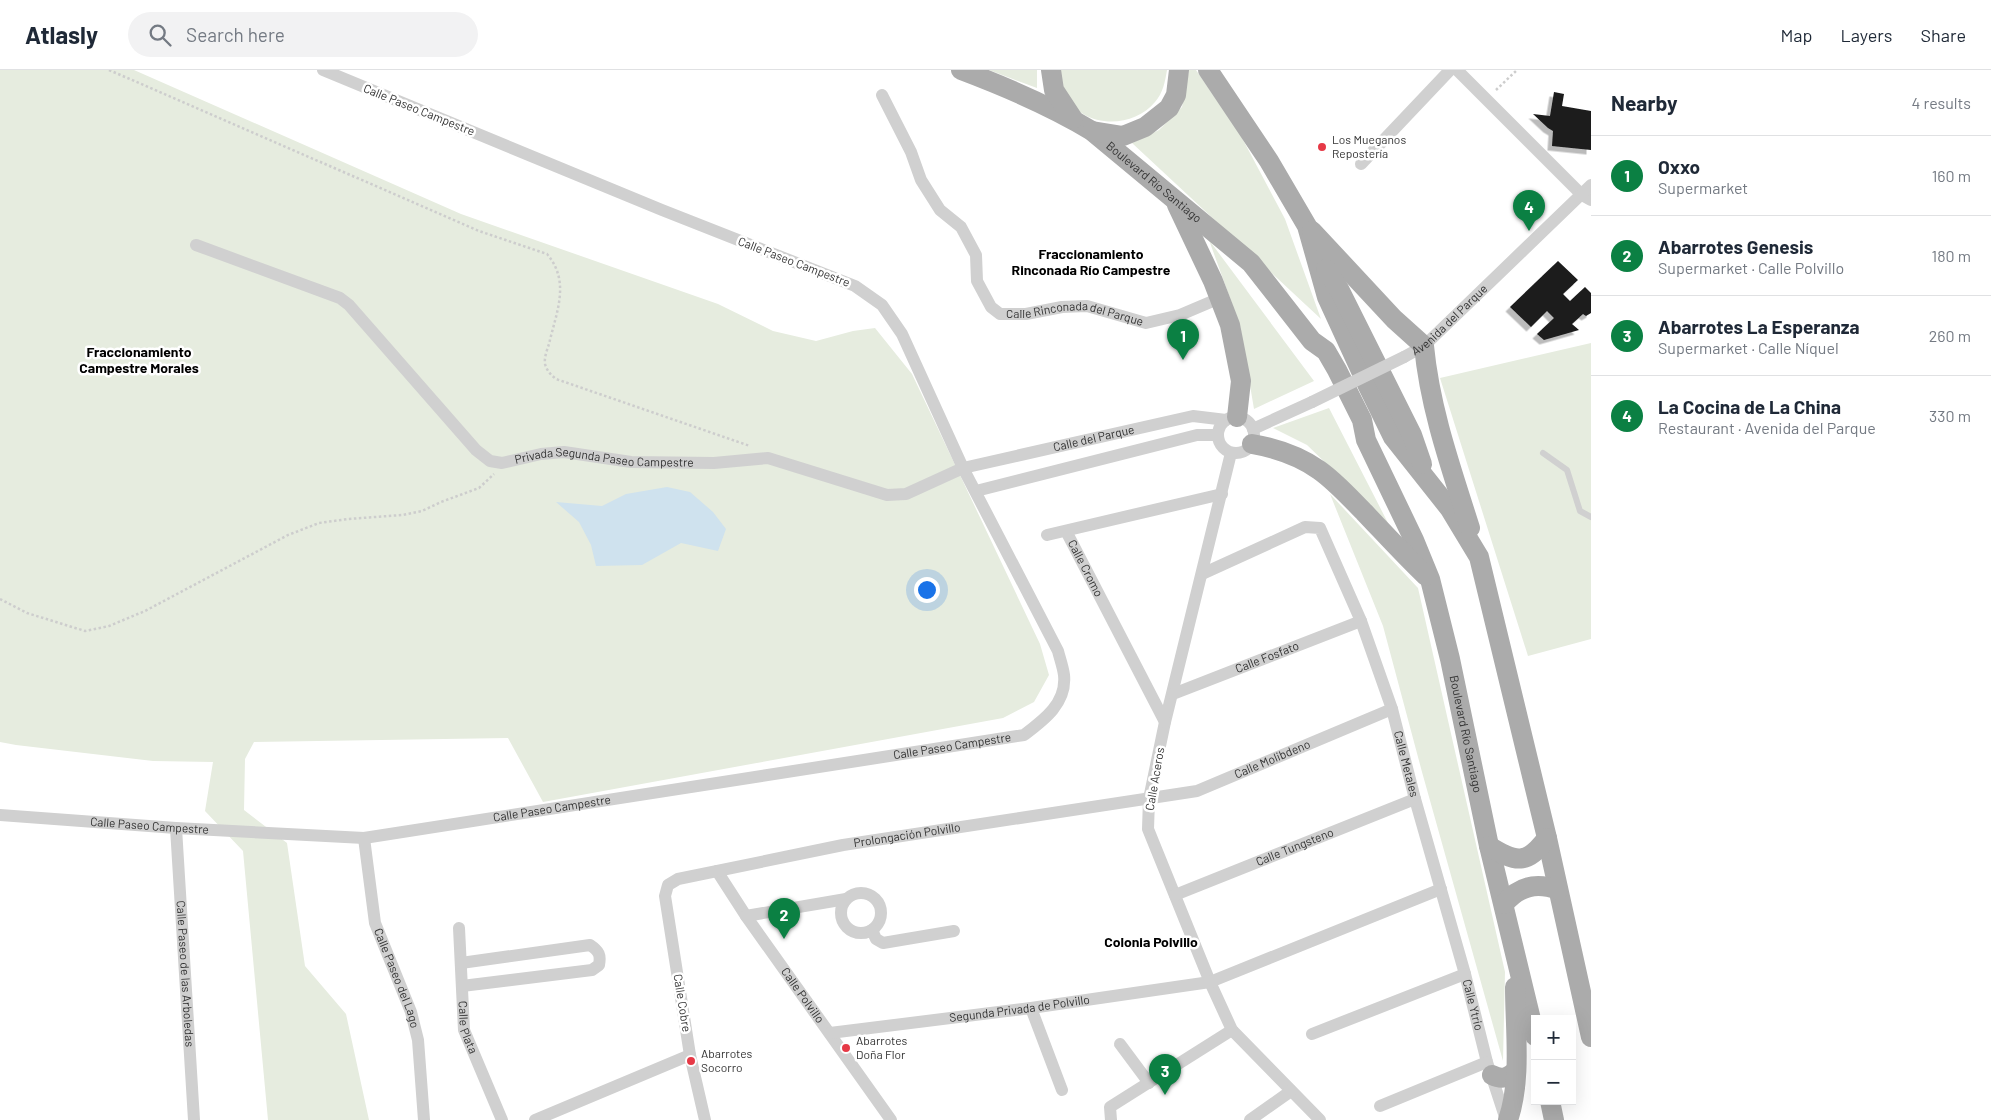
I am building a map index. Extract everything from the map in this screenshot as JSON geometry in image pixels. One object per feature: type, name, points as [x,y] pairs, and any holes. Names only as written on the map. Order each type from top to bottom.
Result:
[{"type":"main road","name":"Boulevard Río Santiago","points":[[961,70],[1003,86],[1073,119],[1092,131],[1252,263],[1312,341],[1326,351],[1362,420],[1366,440],[1414,540],[1430,579],[1450,659],[1489,846],[1531,1019]]},
{"type":"main road","points":[[1051,70],[1054,90],[1073,119]]},
{"type":"main road","points":[[1092,131],[1123,136],[1145,127],[1169,108],[1176,95],[1179,70]]},
{"type":"main road","points":[[1208,70],[1269,161],[1307,226],[1316,254],[1339,288],[1412,435],[1426,476],[1450,509],[1479,557]]},
{"type":"main road","points":[[1174,198],[1214,280],[1230,325],[1241,382],[1231,418]]},
{"type":"main road","points":[[1307,226],[1394,319],[1424,346],[1426,371],[1436,417],[1479,557],[1547,838],[1591,1037]]},
{"type":"main road","points":[[1252,436],[1270,447],[1289,454],[1319,470],[1342,489],[1403,554],[1430,579]]},
{"type":"main road","points":[[1489,846],[1508,858],[1523,859],[1537,851],[1547,838]]},
{"type":"main road","points":[[1504,904],[1513,892],[1529,887],[1544,884],[1558,890]]},
{"type":"main road","points":[[1507,1120],[1512,1106],[1516,1072],[1514,948]]},
{"type":"main road","points":[[1489,1068],[1500,1079],[1516,1072]]},
{"type":"main road","points":[[1551,1105],[1554,1120]]},
{"type":"street","name":"Calle Paseo Campestre","points":[[0,815],[176,828],[364,838],[1024,735],[1044,720],[1060,701],[1064,676],[1058,651],[963,468],[902,334],[882,305],[855,286],[662,210],[322,70]]},
{"type":"street","points":[[1361,164],[1450,70]]},
{"type":"street","points":[[1457,70],[1586,198]]},
{"type":"street","name":"Calle Rinconada del Parque","points":[[882,95],[911,152],[921,180],[940,210],[961,227],[976,255],[977,281],[990,307],[1000,314],[1026,314],[1062,307],[1087,306],[1146,323],[1180,315],[1220,298]]},
{"type":"street","name":"Avenida del Parque","points":[[1252,436],[1312,402],[1424,346],[1586,198],[1591,186]]},
{"type":"street","name":"Privada Segunda Paseo Campestre","points":[[196,244],[340,298],[349,305],[476,450],[490,462],[502,462],[541,454],[564,452],[631,462],[714,463],[768,458],[887,495],[906,494],[963,468]]},
{"type":"street","name":"Calle del Parque","points":[[963,468],[1193,416],[1231,418]]},
{"type":"street","points":[[1231,418],[1249,423],[1252,436],[1243,452],[1231,453],[1221,446],[1218,435],[1222,424],[1231,418]]},
{"type":"street","name":"Calle del Parque","points":[[976,491],[1196,435],[1218,435]]},
{"type":"street","points":[[1072,444],[1077,466]]},
{"type":"street","name":"Calle Aceros","points":[[1231,453],[1165,722],[1149,799],[1148,829],[1210,982],[1232,1030],[1320,1120]]},
{"type":"street","name":"Calle Cromo","points":[[1165,722],[1066,531],[1222,494]]},
{"type":"street","name":"Calle Metales","points":[[1202,574],[1305,527],[1320,528],[1361,621],[1392,709],[1414,799],[1441,889]]},
{"type":"street","points":[[1047,535],[1066,531]]},
{"type":"street","name":"Calle Fosfato","points":[[1173,694],[1361,621]]},
{"type":"street","name":"Calle Molibdeno","points":[[1149,799],[1197,791],[1392,709]]},
{"type":"street","name":"Prolongación Polvillo","points":[[668,885],[678,879],[843,845],[1149,799]]},
{"type":"street","name":"Calle Tungsteno","points":[[1175,895],[1414,799]]},
{"type":"street","name":"Calle Paseo de las Arboledas","points":[[176,828],[194,1120]]},
{"type":"street","name":"Calle Paseo del Lago","points":[[364,838],[375,923],[411,1012],[418,1040],[424,1120]]},
{"type":"street","name":"Calle Polvillo","points":[[717,871],[746,916],[891,1120]]},
{"type":"street","name":"Calle Cobre","points":[[668,885],[665,896],[690,1055],[705,1120]]},
{"type":"street","points":[[1210,982],[1441,889]]},
{"type":"street","name":"Calle Ytrio","points":[[1441,889],[1489,1068],[1507,1120]]},
{"type":"street","points":[[746,916],[846,899],[858,893],[872,896],[877,901],[881,914],[880,921],[872,930],[860,934],[848,930],[844,925],[840,912],[846,899]]},
{"type":"street","name":"Calle Plata","points":[[459,928],[464,1030],[502,1120]]},
{"type":"street","points":[[872,930],[876,939],[883,943],[954,931]]},
{"type":"street","points":[[461,963],[590,945],[597,950],[601,957],[599,965],[592,970],[462,986]]},
{"type":"street","points":[[1312,1034],[1465,974]]},
{"type":"street","name":"Segunda Privada de Polvillo","points":[[830,1033],[1031,1008],[1210,982]]},
{"type":"street","points":[[1031,1008],[1062,1090]]},
{"type":"street","points":[[1110,1114],[1149,1083],[1232,1030]]},
{"type":"street","points":[[1120,1044],[1149,1083]]},
{"type":"street","points":[[535,1120],[690,1055]]},
{"type":"street","points":[[1380,1106],[1489,1068]]},
{"type":"street","points":[[1250,1120],[1291,1091]]},
{"type":"lane","points":[[1543,453],[1567,470],[1580,511],[1591,517]]},
{"type":"path","points":[[109,70],[479,231],[548,254],[554,262],[561,282],[545,362],[549,373],[556,379],[750,446],[768,458]]},
{"type":"path","points":[[1496,90],[1517,70]]},
{"type":"path","points":[[0,599],[27,612],[85,631],[109,626],[145,611],[288,535],[319,523],[402,515],[422,511],[480,488],[490,479],[502,462]]},
{"type":"shaded area","points":[[0,70],[134,70],[461,214],[718,304],[773,331],[816,341],[853,331],[875,328],[912,374],[1040,644],[1049,675],[1034,702],[1003,718],[543,802],[508,738],[254,742],[245,759],[244,810],[287,843],[305,966],[346,1014],[369,1120],[268,1120],[243,851],[205,811],[213,762],[153,761],[0,742]]},
{"type":"shaded area","points":[[989,70],[1037,70],[1037,88]]},
{"type":"shaded area","points":[[1059,70],[1167,70],[1160,95],[1145,111],[1120,121],[1107,121],[1094,119],[1082,113],[1072,104],[1063,90]]},
{"type":"shaded area","points":[[1189,70],[1196,70],[1241,136],[1285,219],[1321,319],[1132,143],[1159,130],[1182,107]]},
{"type":"shaded area","points":[[1209,240],[1314,381],[1254,409],[1240,326]]},
{"type":"shaded area","points":[[1591,343],[1591,639],[1528,656],[1440,378]]},
{"type":"shaded area","points":[[1329,408],[1388,523],[1307,445],[1273,428]]},
{"type":"shaded area","points":[[1330,494],[1418,588],[1505,972],[1503,1061],[1383,626]]},
{"type":"water","points":[[667,487],[690,492],[713,512],[726,529],[718,551],[681,543],[642,565],[596,566],[591,545],[579,522],[556,502],[602,506],[626,494]]},
{"type":"building","points":[[1554,92],[1564,94],[1562,106],[1591,111],[1591,150],[1552,146],[1553,131],[1533,114],[1550,116]]},
{"type":"building","points":[[1558,261],[1578,280],[1563,294],[1570,301],[1585,287],[1591,293],[1591,313],[1586,316],[1583,314],[1572,324],[1579,330],[1544,340],[1537,334],[1554,318],[1547,311],[1531,327],[1510,307]]},
{"type":"place","name":"Los Mueganos Repostería","points":[[1322,147]]},
{"type":"place","name":"La Cocina de La China","points":[[1529,231]]},
{"type":"place","name":"Oxxo","points":[[1183,360]]},
{"type":"place","name":"Abarrotes Genesis","points":[[784,939]]},
{"type":"place","name":"Abarrotes Doña Flor","points":[[846,1048]]},
{"type":"place","name":"Abarrotes Socorro","points":[[691,1061]]},
{"type":"place","name":"Abarrotes La Esperanza","points":[[1165,1095]]},
{"type":"district","name":"Fraccionamiento Rinconada Río Campestre","points":[[1091,262]]},
{"type":"district","name":"Fraccionamiento Campestre Morales","points":[[139,360]]},
{"type":"district","name":"Colonia Polvillo","points":[[1151,942]]}]
